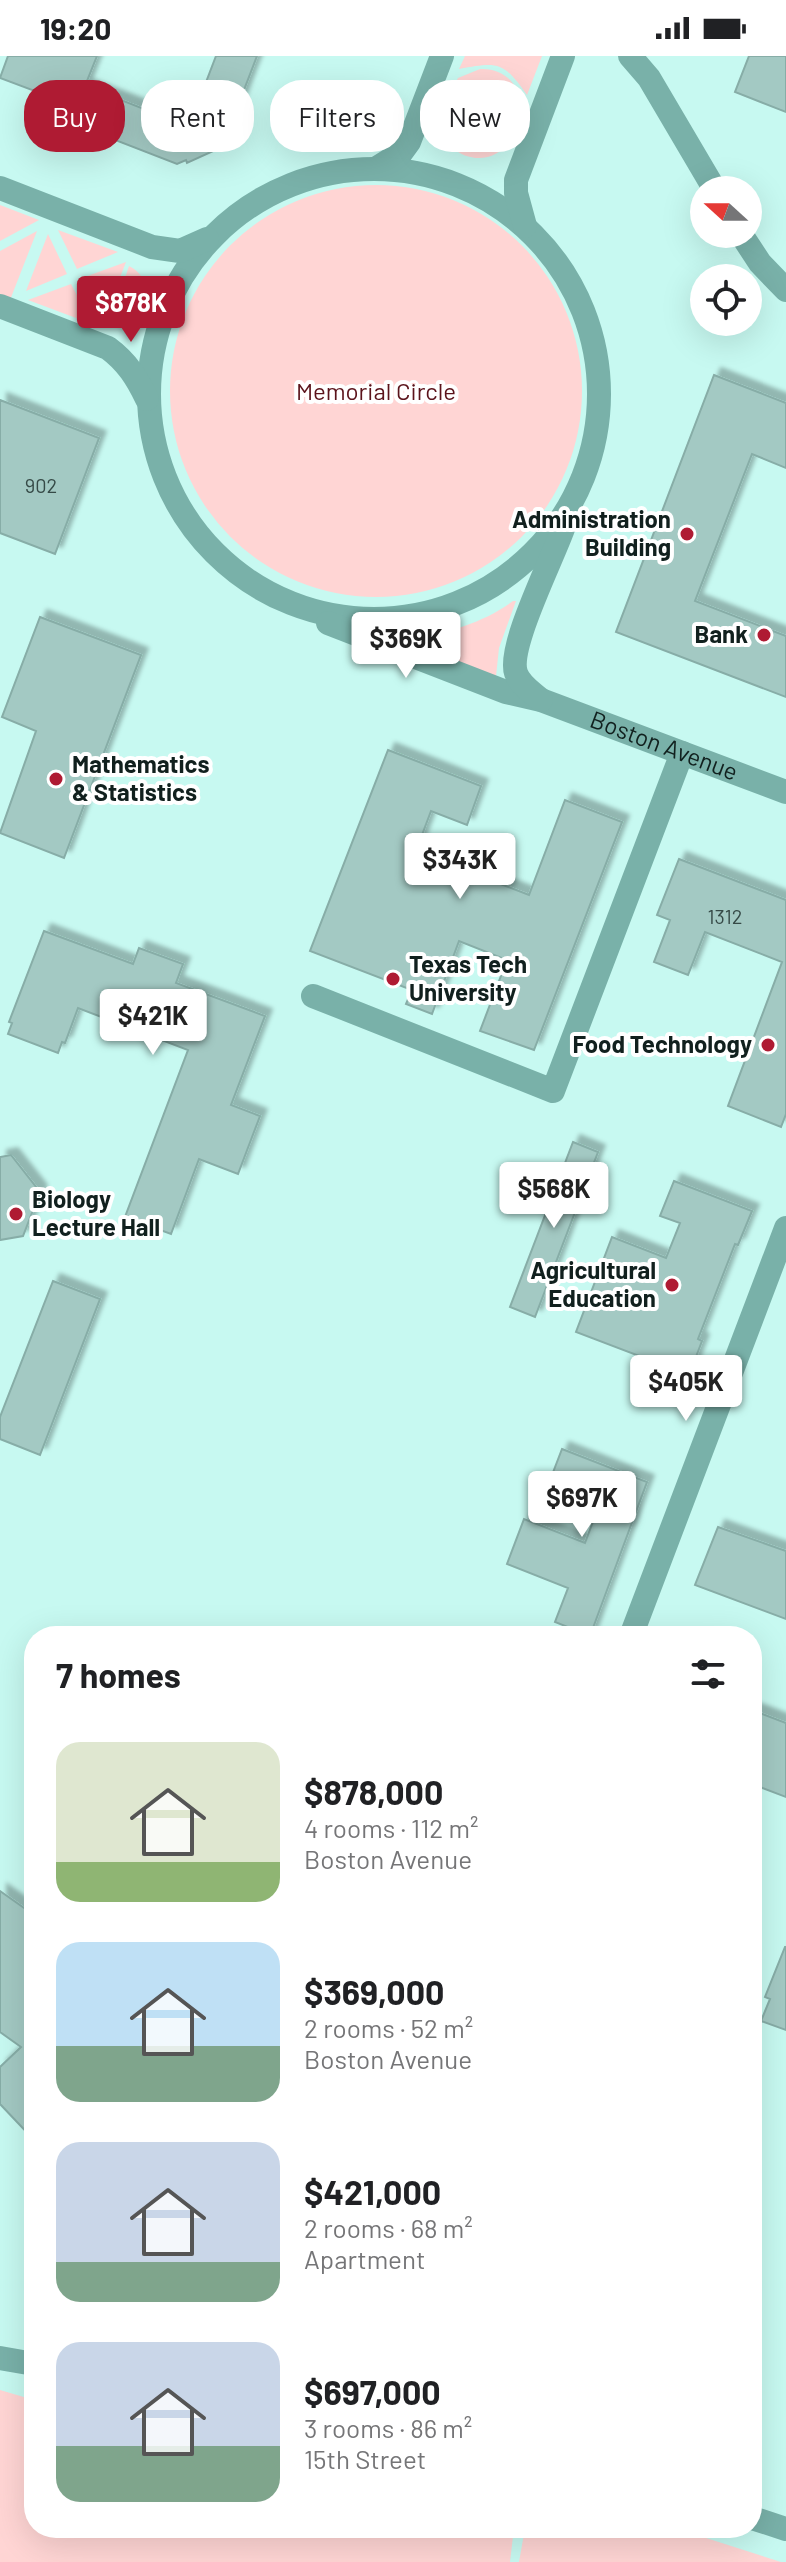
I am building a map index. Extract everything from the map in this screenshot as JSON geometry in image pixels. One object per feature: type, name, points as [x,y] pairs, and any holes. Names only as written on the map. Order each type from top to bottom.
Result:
[{"type":"street","points":[[377,168],[401,153],[409,142],[442,56]]},
{"type":"street","points":[[525,226],[516,193],[516,180],[563,56]]},
{"type":"street","points":[[630,56],[649,78],[707,176]]},
{"type":"street","points":[[377,168],[417,172],[459,185],[498,205],[525,226],[548,250],[582,307],[595,349],[599,393],[595,436],[582,478],[573,498],[548,535],[518,566],[482,591],[420,614],[376,619],[333,615],[291,603],[266,592],[234,570],[189,522],[173,493],[160,463],[150,406],[153,354],[165,311],[186,272],[213,237],[247,208],[286,187],[328,173],[377,168]]},
{"type":"street","points":[[0,188],[152,247],[180,251],[213,237]]},
{"type":"street","points":[[750,248],[786,290]]},
{"type":"street","points":[[0,306],[108,348],[123,359],[135,374],[150,406]]},
{"type":"street","name":"Boston Avenue","points":[[541,700],[523,685],[516,673],[514,658],[573,498]]},
{"type":"street","name":"Boston Avenue","points":[[291,603],[339,628],[506,692],[541,700],[786,792]]},
{"type":"street","points":[[313,996],[553,1091],[682,753]]},
{"type":"street","points":[[635,1626],[786,1228]]},
{"type":"street","points":[[0,2358],[24,2362]]},
{"type":"street","points":[[762,2521],[786,2529]]},
{"type":"shaded area","name":"Texas Tech University","points":[[0,56],[786,56],[786,2562],[0,2562]]},
{"type":"green space","points":[[465,56],[542,56],[530,87],[530,80],[515,80],[499,67],[483,65],[459,69]]},
{"type":"green space","points":[[480,69],[499,72],[510,80],[457,80]]},
{"type":"green space","points":[[460,152],[498,152],[478,158]]},
{"type":"green space","name":"Memorial Circle","points":[[376,185],[416,189],[455,201],[490,220],[521,246],[547,277],[566,312],[578,351],[582,391],[578,431],[566,470],[547,505],[521,536],[490,562],[455,581],[416,593],[376,597],[336,593],[297,581],[262,562],[231,536],[205,505],[186,470],[174,431],[170,391],[174,351],[186,312],[205,277],[231,246],[262,220],[297,201],[336,189]]},
{"type":"green space","points":[[0,205],[39,220],[0,241]]},
{"type":"green space","points":[[58,230],[118,252],[77,269]]},
{"type":"green space","points":[[37,231],[10,300],[0,296],[0,251]]},
{"type":"green space","points":[[48,234],[67,274],[26,291]]},
{"type":"green space","points":[[126,262],[104,319],[82,278]]},
{"type":"green space","points":[[129,266],[139,273],[144,282],[143,302],[130,319],[109,326]]},
{"type":"green space","points":[[71,284],[92,324],[28,300]]},
{"type":"green space","points":[[516,601],[499,648],[496,676],[413,644],[415,639],[479,620]]},
{"type":"green space","points":[[0,2390],[24,2397],[24,2538],[513,2538],[510,2562],[0,2562]]},
{"type":"green space","points":[[523,2538],[706,2538],[781,2562],[519,2562]]},
{"type":"building","points":[[8,56],[97,56],[87,80],[24,80],[24,87],[0,78]]},
{"type":"building","points":[[216,56],[257,56],[248,80],[207,80]]},
{"type":"building","points":[[749,56],[786,56],[786,112],[735,92]]},
{"type":"building","points":[[125,102],[141,108],[141,150],[125,144]]},
{"type":"building","points":[[146,152],[211,152],[187,163],[186,160],[177,164]]},
{"type":"building","name":"Administration Building","points":[[714,375],[786,403],[786,468],[752,454],[695,601],[786,636],[786,697],[616,632]]},
{"type":"building","points":[[0,400],[99,438],[55,554],[0,533]]},
{"type":"building","name":"Mathematics & Statistics","points":[[40,617],[141,655],[64,858],[0,833],[36,731],[2,717]]},
{"type":"building","points":[[388,750],[481,786],[467,825],[431,811],[416,851],[529,895],[565,800],[622,822],[534,1050],[480,1031],[507,960],[459,941],[432,1014],[406,1004],[412,990],[310,951]]},
{"type":"building","points":[[679,859],[786,900],[786,1114],[781,1127],[728,1106],[782,962],[705,932],[688,975],[654,962],[670,920],[657,915]]},
{"type":"building","points":[[44,931],[133,964],[139,948],[183,964],[176,983],[265,1016],[231,1105],[260,1116],[238,1174],[199,1159],[171,1234],[125,1217],[188,1050],[78,1008],[58,1053],[8,1034],[12,1023],[9,1022]]},
{"type":"building","points":[[573,1142],[598,1152],[535,1317],[510,1307]]},
{"type":"building","name":"Biology Lecture Hall","points":[[11,1155],[40,1192],[23,1236],[0,1240],[0,1157]]},
{"type":"building","name":"Agricultural Education","points":[[674,1181],[752,1211],[738,1245],[735,1244],[698,1339],[702,1341],[689,1375],[576,1332],[612,1237],[666,1258],[680,1223],[660,1216]]},
{"type":"building","points":[[53,1281],[100,1299],[40,1455],[0,1439],[0,1417]]},
{"type":"building","points":[[562,1449],[647,1482],[594,1626],[565,1626],[555,1622],[568,1588],[507,1564],[524,1519],[585,1543],[600,1503],[549,1483]]},
{"type":"building","points":[[718,1527],[786,1551],[786,1619],[695,1585]]},
{"type":"building","points":[[762,1714],[786,1723],[786,1797],[762,1788]]},
{"type":"building","points":[[0,1891],[24,1908],[24,2129],[0,2104],[0,2067],[21,2047],[0,2032]]},
{"type":"building","points":[[786,1947],[786,2030],[762,2021],[770,1999],[765,1997]]},
{"type":"place","name":"Administration Building","points":[[687,534]]},
{"type":"place","name":"Bank","points":[[764,635]]},
{"type":"place","name":"Mathematics & Statistics","points":[[56,779]]},
{"type":"place","name":"Texas Tech University","points":[[393,979]]},
{"type":"place","name":"Food Technology","points":[[768,1045]]},
{"type":"place","name":"Biology Lecture Hall","points":[[16,1214]]},
{"type":"place","name":"Agricultural Education","points":[[672,1285]]}]
